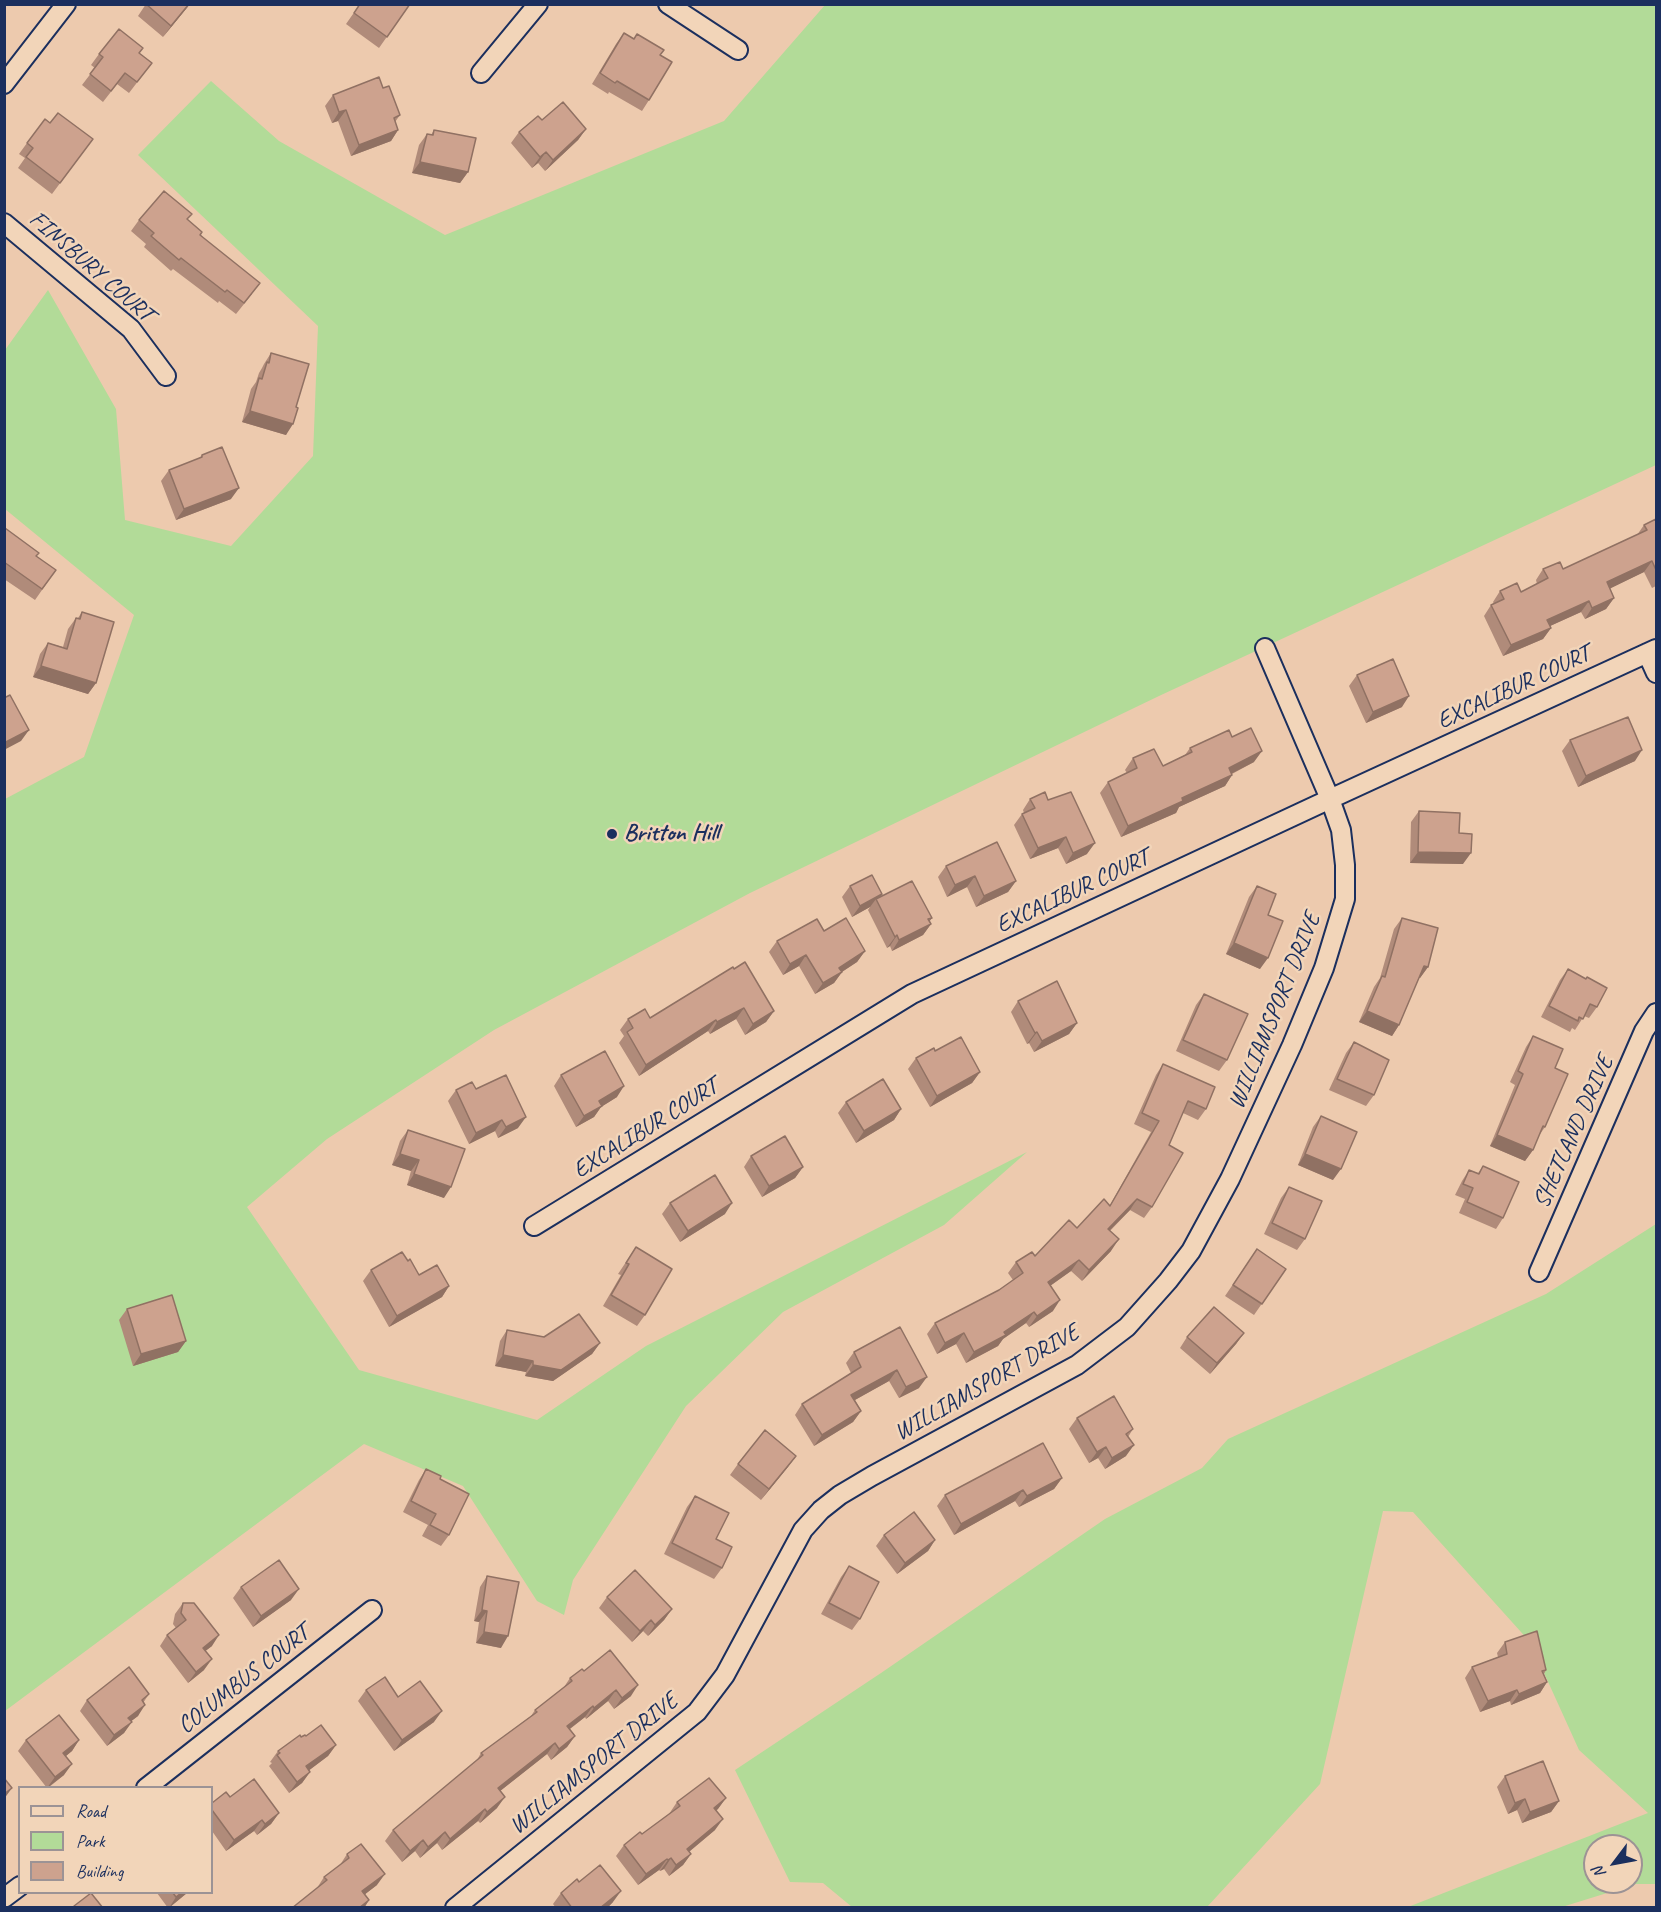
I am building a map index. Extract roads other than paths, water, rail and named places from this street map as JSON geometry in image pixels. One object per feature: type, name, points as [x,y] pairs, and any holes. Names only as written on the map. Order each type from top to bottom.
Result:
[{"type":"street","points":[[4,84],[66,4]]},
{"type":"street","points":[[480,73],[538,4]]},
{"type":"street","points":[[668,4],[738,50]]},
{"type":"street","name":"FINSBURY COURT","points":[[4,223],[131,329],[166,376]]},
{"type":"street","name":"WILLIAMSPORT DRIVE","points":[[455,1908],[697,1712],[725,1675],[803,1530],[821,1510],[840,1495],[872,1476],[1077,1365],[1127,1327],[1191,1251],[1230,1179],[1292,1045],[1324,968],[1345,899],[1345,865],[1341,830],[1265,648]]},
{"type":"street","points":[[1652,651],[1656,673]]},
{"type":"street","name":"EXCALIBUR COURT","points":[[534,1226],[912,994],[1652,651]]},
{"type":"street","name":"SHETLAND DRIVE","points":[[1539,1272],[1644,1031],[1656,1013]]},
{"type":"street","name":"COLUMBUS COURT","points":[[149,1786],[372,1610]]},
{"type":"street","points":[[4,1898],[18,1888]]},
{"type":"place","name":"Britton Hill","points":[[612,834]]}]
